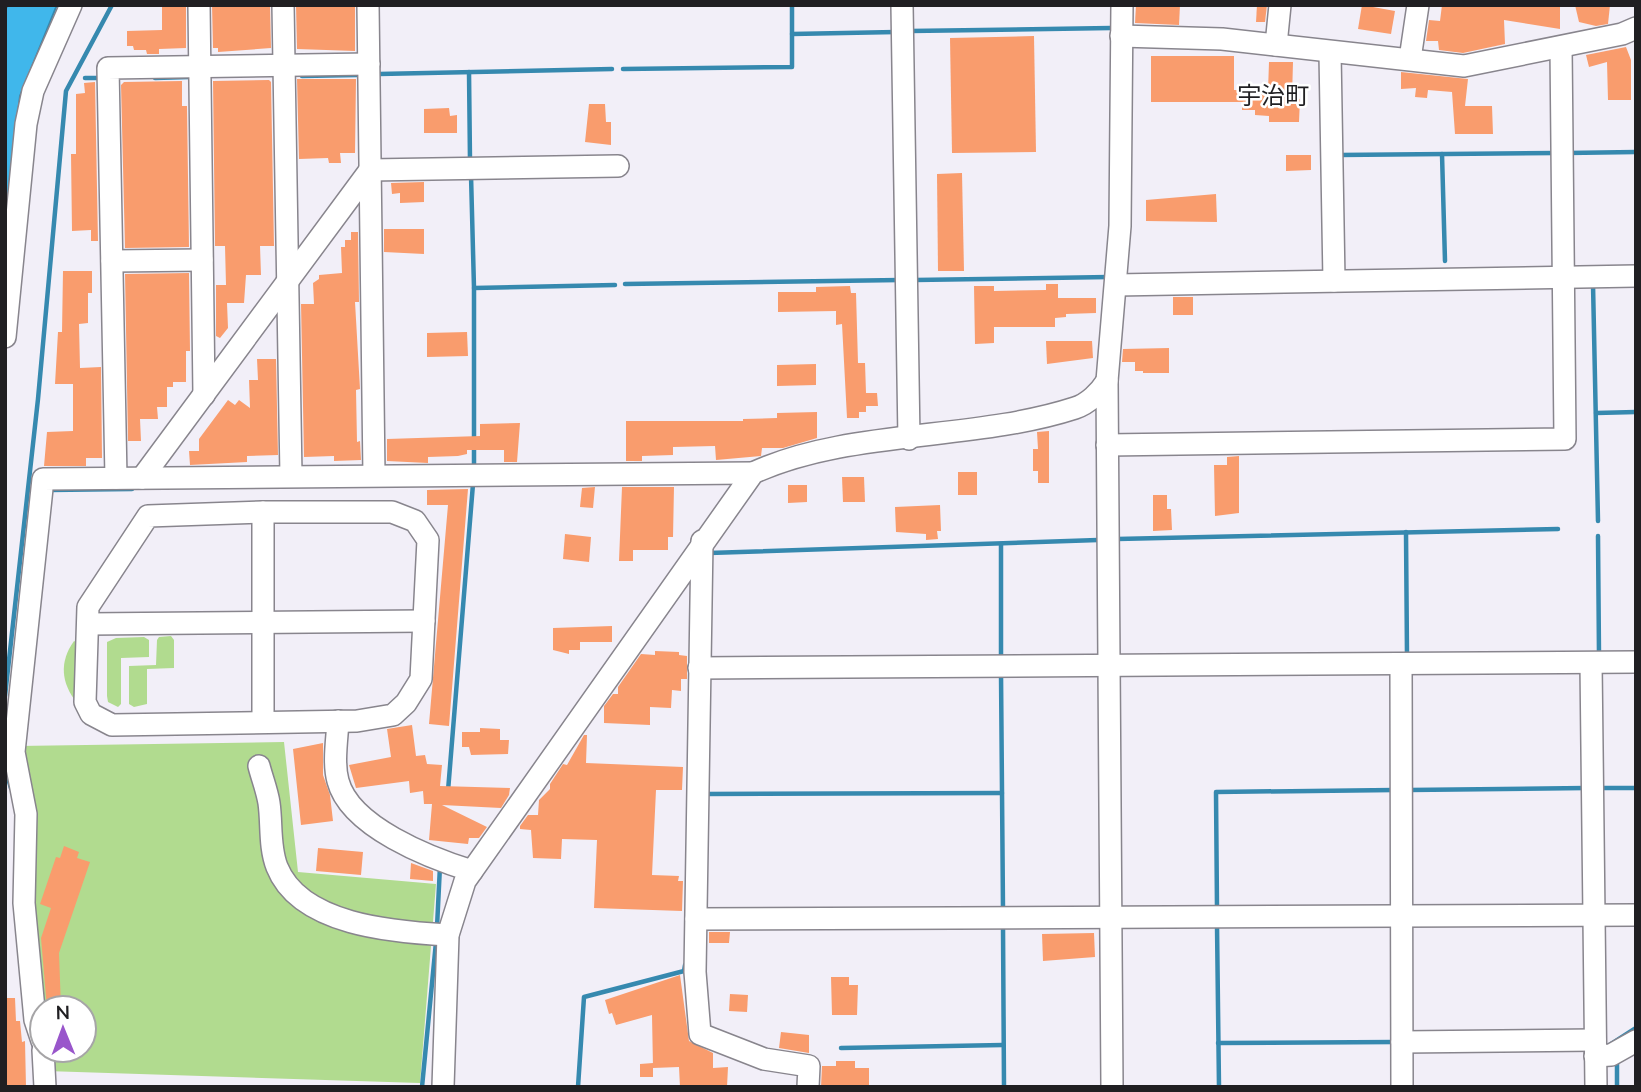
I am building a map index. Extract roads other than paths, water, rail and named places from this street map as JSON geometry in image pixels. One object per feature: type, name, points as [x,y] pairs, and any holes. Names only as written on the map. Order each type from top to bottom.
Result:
[{"type":"street","points":[[5,337],[26,124],[33,91],[71,5]]},
{"type":"street","points":[[199,5],[204,395]]},
{"type":"street","points":[[284,5],[291,476]]},
{"type":"street","points":[[368,5],[374,475]]},
{"type":"street","points":[[902,5],[909,439]]},
{"type":"street","points":[[1112,1087],[1107,381],[1120,213],[1122,5]]},
{"type":"street","points":[[1276,45],[1280,5]]},
{"type":"street","points":[[1410,59],[1418,5]]},
{"type":"street","points":[[1121,36],[1222,39],[1329,53],[1464,65],[1561,47],[1636,28]]},
{"type":"street","points":[[1107,446],[1565,439],[1561,47]]},
{"type":"street","points":[[1329,53],[1334,276]]},
{"type":"street","points":[[116,478],[108,68],[369,64]]},
{"type":"street","points":[[370,170],[618,166]]},
{"type":"street","points":[[142,478],[370,170]]},
{"type":"street","points":[[112,261],[202,260]]},
{"type":"street","points":[[1116,285],[1334,276],[1562,273],[1636,276]]},
{"type":"street","points":[[32,994],[23,903],[26,814],[14,752],[14,733],[43,479],[753,473],[811,453],[909,439],[1077,408],[1101,391],[1107,381]]},
{"type":"street","points":[[443,1087],[448,935],[465,881],[702,541],[753,473]]},
{"type":"street","points":[[263,512],[263,722]]},
{"type":"street","points":[[263,512],[392,512],[415,521],[428,540],[421,679],[406,704],[393,715],[338,722],[111,725],[91,714],[85,702],[88,607],[148,516],[263,512]]},
{"type":"street","points":[[702,541],[695,972],[700,1034],[764,1059],[809,1066],[808,1087]]},
{"type":"street","points":[[88,624],[424,621]]},
{"type":"street","points":[[1591,663],[1593,915],[1600,1052],[1596,1087]]},
{"type":"street","points":[[699,668],[1636,663]]},
{"type":"street","points":[[1401,664],[1402,1087]]},
{"type":"street","points":[[338,722],[338,781],[352,810],[440,861],[472,871]]},
{"type":"street","points":[[259,766],[269,801],[277,867],[293,893],[306,905],[365,925],[409,933],[448,935]]},
{"type":"street","points":[[696,919],[1636,915]]},
{"type":"street","points":[[1402,1042],[1600,1052],[1636,1041]]},
{"type":"street","points":[[44,1064],[45,1087]]},
{"type":"water","points":[[8,5],[57,5],[20,96],[5,227],[5,10]]},
{"type":"waterway","points":[[5,696],[38,399],[66,91],[112,5]]},
{"type":"waterway","points":[[623,69],[792,67],[792,5]]},
{"type":"waterway","points":[[910,31],[1111,28]]},
{"type":"waterway","points":[[792,34],[896,32]]},
{"type":"waterway","points":[[379,74],[612,69]]},
{"type":"waterway","points":[[469,72],[470,161]]},
{"type":"waterway","points":[[302,76],[357,75]]},
{"type":"waterway","points":[[155,78],[189,77]]},
{"type":"waterway","points":[[85,78],[99,78]]},
{"type":"waterway","points":[[1567,153],[1636,152]]},
{"type":"waterway","points":[[1339,155],[1555,153]]},
{"type":"waterway","points":[[1442,154],[1445,261]]},
{"type":"waterway","points":[[471,175],[474,288]]},
{"type":"waterway","points":[[915,280],[1109,277]]},
{"type":"waterway","points":[[625,284],[900,280]]},
{"type":"waterway","points":[[1593,284],[1598,521]]},
{"type":"waterway","points":[[474,467],[474,288],[615,285]]},
{"type":"waterway","points":[[1596,413],[1636,412]]},
{"type":"waterway","points":[[448,791],[473,484]]},
{"type":"waterway","points":[[49,490],[132,489]]},
{"type":"waterway","points":[[1117,539],[1558,529]]},
{"type":"waterway","points":[[1406,532],[1407,657]]},
{"type":"waterway","points":[[1598,536],[1599,656]]},
{"type":"waterway","points":[[709,553],[1098,540]]},
{"type":"waterway","points":[[1001,544],[1001,657]]},
{"type":"waterway","points":[[1001,673],[1003,909]]},
{"type":"waterway","points":[[5,768],[11,788]]},
{"type":"waterway","points":[[1409,790],[1586,788]]},
{"type":"waterway","points":[[1599,788],[1636,788]]},
{"type":"waterway","points":[[1217,909],[1216,792],[1394,790]]},
{"type":"waterway","points":[[705,794],[1002,793]]},
{"type":"waterway","points":[[437,927],[440,866]]},
{"type":"waterway","points":[[1217,925],[1219,1087]]},
{"type":"waterway","points":[[1003,926],[1004,1087]]},
{"type":"waterway","points":[[422,1087],[436,942]]},
{"type":"waterway","points":[[578,1087],[584,997],[684,971],[685,965]]},
{"type":"waterway","points":[[1605,1048],[1636,1028]]},
{"type":"waterway","points":[[1218,1043],[1395,1042]]},
{"type":"waterway","points":[[841,1048],[1003,1045]]},
{"type":"waterway","points":[[1617,1061],[1617,1087]]},
{"type":"district","name":"宇治町","points":[[1273,95]]}]
